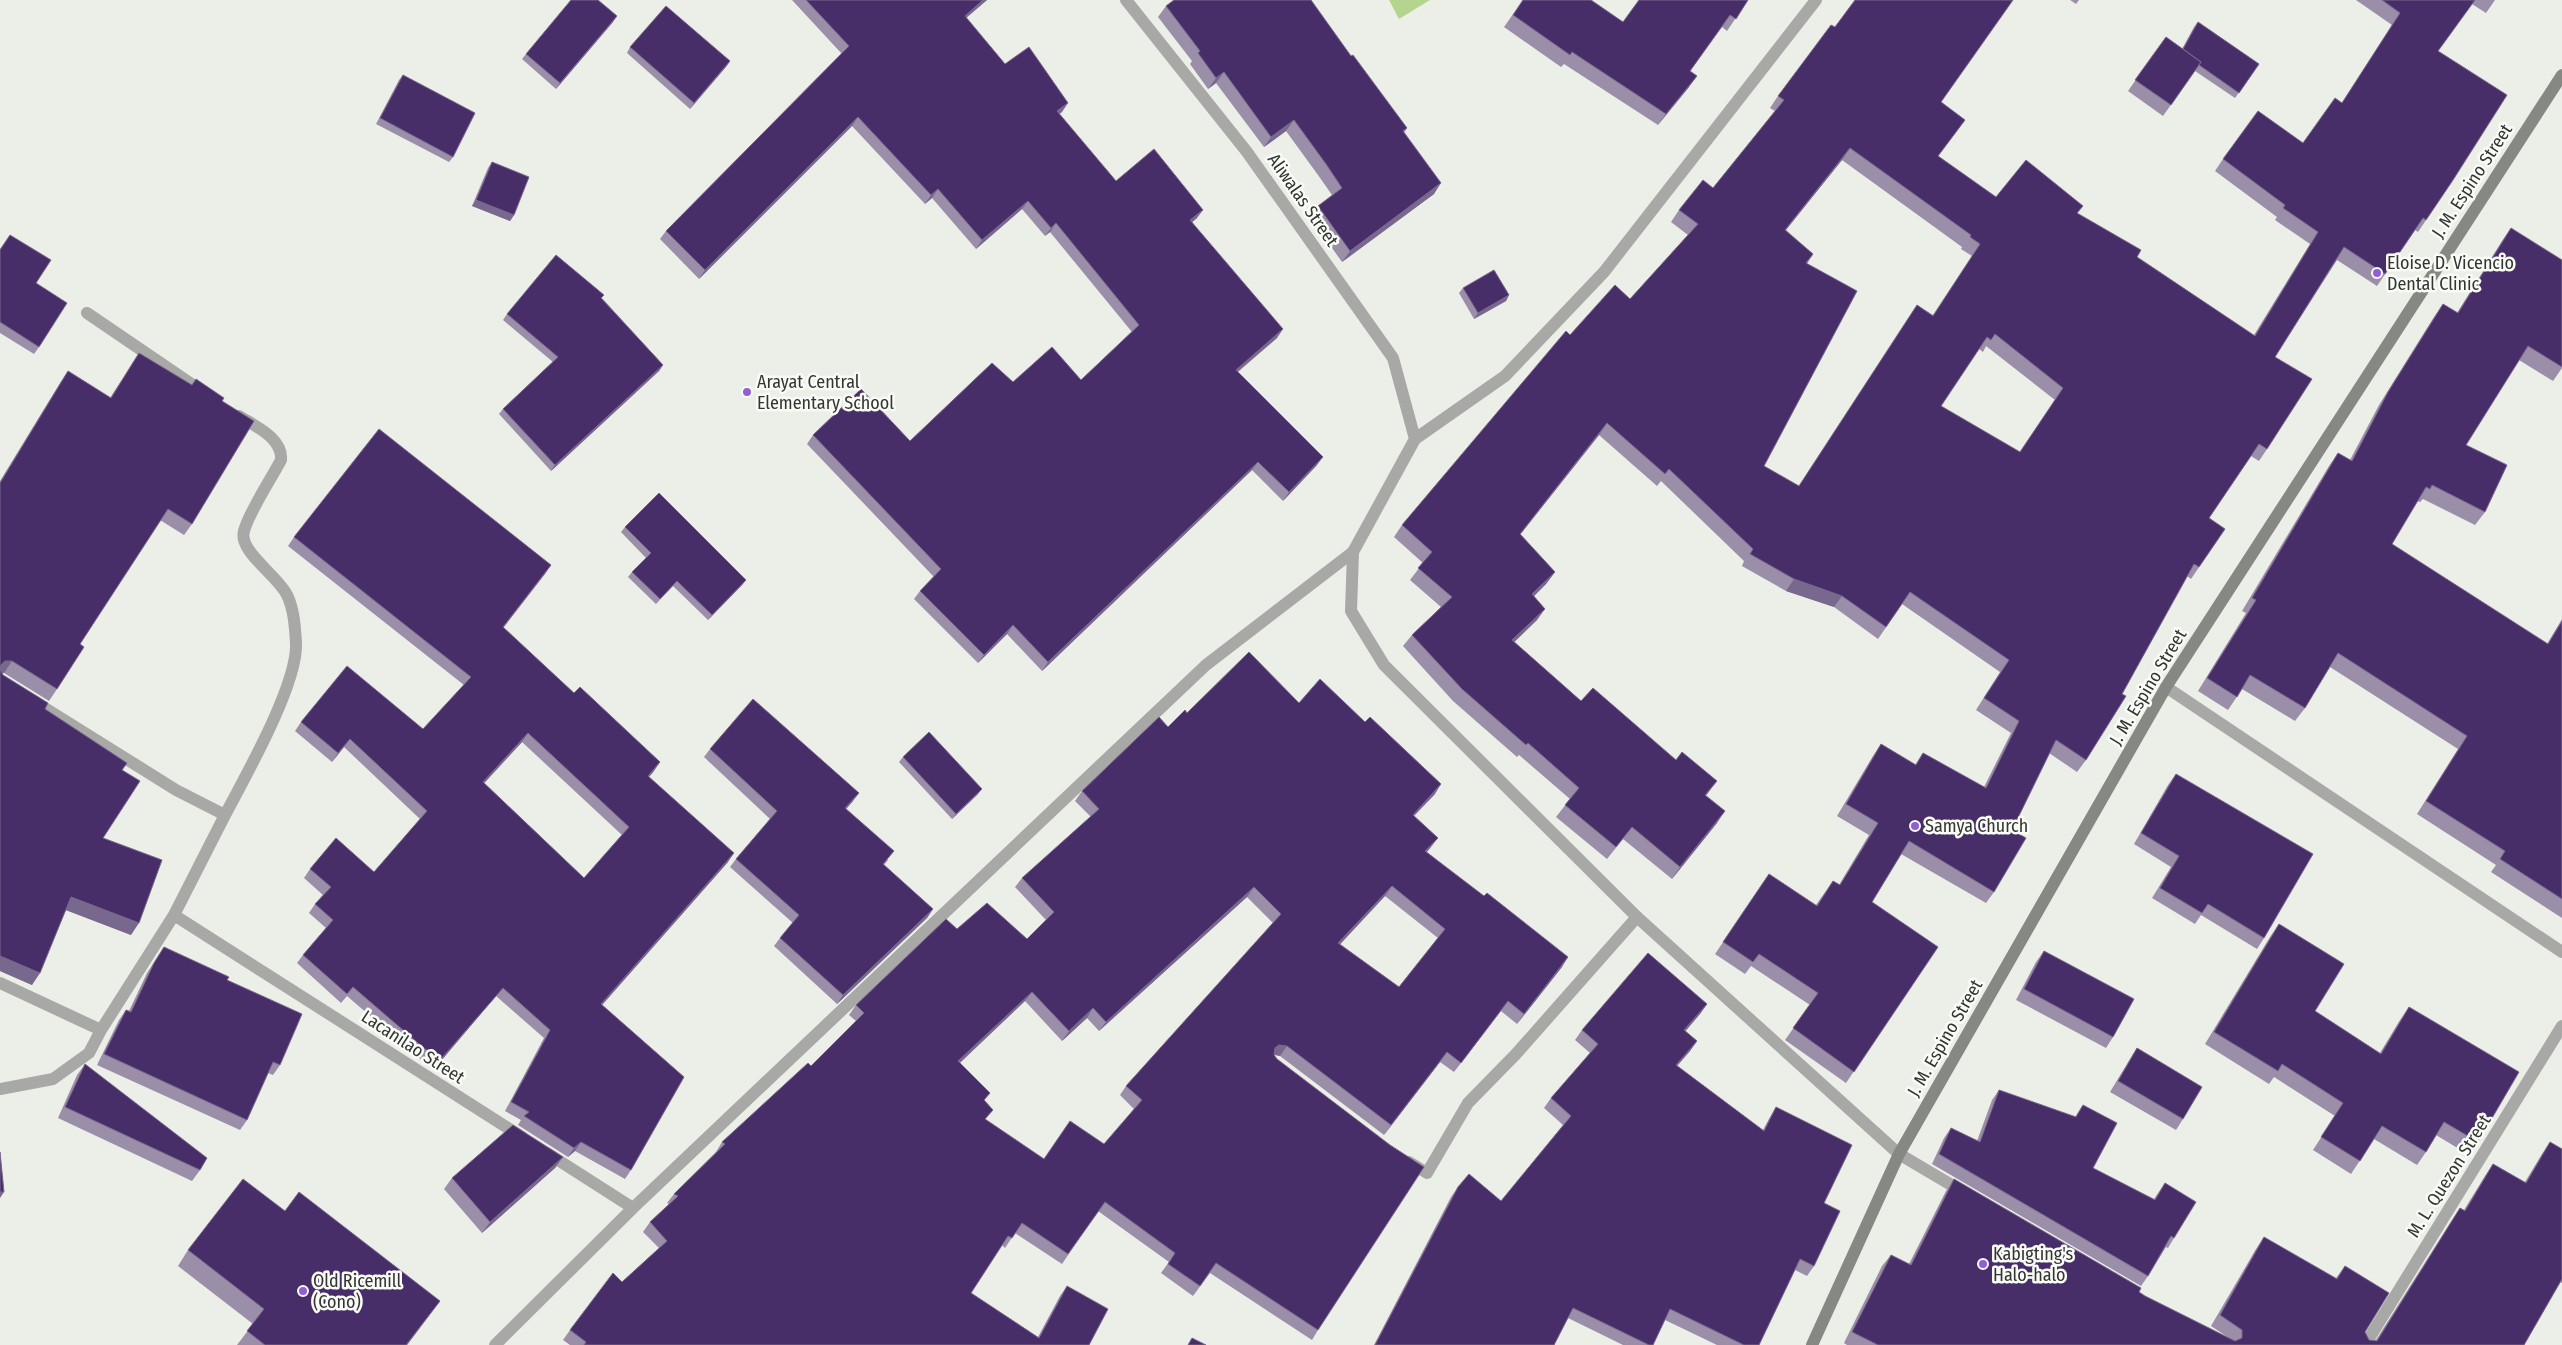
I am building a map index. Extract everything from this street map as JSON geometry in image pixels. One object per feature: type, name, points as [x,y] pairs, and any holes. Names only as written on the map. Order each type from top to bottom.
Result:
[{"type":"main road","name":"J. M. Espino Street","points":[[1812,1345],[1898,1154],[2166,687],[2560,82]]},
{"type":"street","name":"Aliwalas Street","points":[[1126,0],[1247,152],[1393,358],[1415,439]]},
{"type":"street","points":[[495,1345],[633,1208],[1206,665],[1353,552],[1415,439],[1505,376],[1604,272],[1816,0]]},
{"type":"street","points":[[0,1089],[53,1079],[89,1053],[101,1030],[174,915],[250,767],[286,688],[296,646],[294,617],[286,594],[245,546],[244,532],[281,460],[282,451],[274,439],[87,313]]},
{"type":"street","points":[[1353,552],[1351,611],[1384,666],[1637,917],[1898,1154],[1976,1199]]},
{"type":"street","points":[[2166,687],[2562,952]]},
{"type":"street","points":[[17,691],[176,790],[225,814]]},
{"type":"street","name":"Lacanilao Street","points":[[174,915],[633,1208]]},
{"type":"street","points":[[1395,1152],[1427,1173],[1468,1103],[1516,1054],[1637,917]]},
{"type":"street","points":[[0,983],[101,1030]]},
{"type":"street","name":"M. L. Quezon Street","points":[[2365,1345],[2562,1026]]},
{"type":"shaded area","points":[[1389,0],[1430,0],[1399,19]]},
{"type":"building","points":[[571,0],[598,0],[617,16],[560,83],[526,54]]},
{"type":"building","points":[[806,0],[983,0],[965,16],[1005,64],[1029,47],[1068,103],[1057,111],[1116,181],[1154,149],[1203,210],[1190,220],[1283,329],[1236,370],[1323,457],[1289,492],[1258,462],[1048,662],[1013,625],[984,655],[920,591],[941,569],[813,435],[861,389],[910,441],[992,363],[1013,382],[1052,347],[1081,380],[1139,325],[1056,223],[1051,228],[1028,201],[982,240],[938,189],[931,195],[858,117],[705,270],[666,231],[849,46]]},
{"type":"building","points":[[1174,0],[1311,0],[1351,56],[1353,55],[1407,128],[1403,131],[1441,183],[1350,251],[1318,206],[1342,188],[1326,164],[1294,120],[1271,137],[1224,72],[1216,78],[1198,53],[1200,51],[1166,6]]},
{"type":"building","points":[[1523,0],[1591,0],[1623,22],[1639,0],[1748,0],[1736,19],[1730,15],[1690,71],[1697,76],[1666,114],[1572,52],[1570,55],[1513,15]]},
{"type":"building","points":[[1855,0],[2013,0],[1941,102],[1965,120],[1938,156],[1996,197],[2026,160],[2083,206],[2077,213],[2141,250],[2137,257],[2255,336],[2318,232],[2283,208],[2285,205],[2223,159],[2258,111],[2303,143],[2335,98],[2342,103],[2400,13],[2382,0],[2475,0],[2438,51],[2507,95],[2426,220],[2423,218],[2385,274],[2344,247],[2275,357],[2312,379],[2267,449],[2259,444],[2209,518],[2225,529],[2199,567],[2194,564],[2122,694],[2126,696],[2086,760],[2056,740],[2012,830],[2026,838],[1994,892],[1909,841],[1872,902],[1938,947],[1854,1072],[1793,1028],[1818,993],[1759,954],[1753,962],[1723,942],[1769,874],[1817,906],[1833,881],[1840,885],[1878,823],[1846,804],[1881,744],[1916,765],[1923,753],[1986,788],[2019,721],[1984,698],[2009,660],[1910,592],[1886,627],[1842,596],[1794,579],[1750,554],[1753,549],[1669,469],[1665,474],[1607,423],[1520,534],[1555,572],[1532,594],[1545,609],[1512,640],[1581,701],[1593,688],[1676,760],[1682,752],[1717,781],[1705,795],[1725,811],[1680,867],[1632,827],[1616,847],[1565,805],[1579,788],[1462,689],[1412,635],[1452,597],[1418,568],[1432,552],[1402,525],[1566,331],[1570,335],[1615,285],[1630,299],[1698,224],[1679,210],[1703,180],[1713,188],[1784,100],[1778,96],[1831,25],[1835,27]],"holes":[[[1850,148],[1971,235],[1970,237],[1980,244],[1933,316],[1917,305],[1799,486],[1764,466],[1857,291],[1806,263],[1813,254],[1785,230]],[[1995,334],[2063,388],[2020,452],[1941,406],[1987,337],[1991,340]]]},
{"type":"building","points":[[666,6],[730,61],[694,103],[630,47]]},
{"type":"building","points":[[2198,22],[2259,64],[2239,93],[2199,65],[2201,62],[2183,49]]},
{"type":"building","points":[[2166,37],[2201,62],[2171,105],[2135,80]]},
{"type":"building","points":[[403,75],[475,113],[453,157],[380,118]]},
{"type":"building","points":[[492,162],[529,177],[514,215],[476,200]]},
{"type":"building","points":[[2511,228],[2562,260],[2562,367],[2528,346],[2466,445],[2507,465],[2485,512],[2432,485],[2430,489],[2426,487],[2392,544],[2548,644],[2562,621],[2562,899],[2500,859],[2505,851],[2426,801],[2467,736],[2338,653],[2305,708],[2250,675],[2237,697],[2207,678],[2256,600],[2252,598],[2338,453],[2352,461],[2388,392],[2443,304],[2458,313]]},
{"type":"building","points":[[10,235],[51,260],[36,283],[67,303],[39,347],[0,322],[0,250]]},
{"type":"building","points":[[556,255],[604,295],[601,298],[663,365],[555,465],[503,409],[558,357],[507,314]]},
{"type":"building","points":[[1494,270],[1509,295],[1478,313],[1463,288]]},
{"type":"building","points":[[139,353],[192,385],[196,379],[224,398],[222,401],[254,421],[192,524],[168,509],[80,644],[84,647],[57,689],[12,661],[5,661],[0,669],[0,483],[68,371],[111,398]]},
{"type":"building","points":[[379,429],[551,565],[503,627],[574,693],[580,687],[660,762],[648,776],[734,853],[601,1004],[684,1077],[631,1170],[581,1142],[574,1148],[524,1116],[529,1112],[511,1102],[550,1030],[503,988],[441,1059],[425,1049],[353,987],[347,994],[303,955],[333,920],[315,904],[331,887],[310,869],[336,838],[374,872],[427,811],[350,739],[338,753],[301,722],[347,666],[423,729],[471,677],[294,537]],"holes":[[[528,733],[629,827],[584,878],[483,782]]]},
{"type":"building","points":[[659,493],[746,580],[712,615],[677,581],[660,599],[632,572],[651,553],[625,527]]},
{"type":"building","points":[[1249,652],[1299,703],[1320,679],[1365,722],[1370,717],[1441,784],[1413,815],[1438,838],[1425,851],[1484,896],[1487,893],[1568,957],[1524,1014],[1508,1001],[1461,1063],[1447,1052],[1391,1125],[1287,1046],[1279,1045],[1275,1048],[1274,1055],[1277,1059],[1390,1145],[1424,1167],[1318,1330],[1216,1263],[1200,1286],[1168,1264],[1175,1253],[1105,1202],[1068,1254],[1022,1223],[1012,1238],[1008,1236],[971,1293],[1039,1338],[1067,1286],[1108,1309],[1089,1345],[584,1345],[586,1342],[570,1330],[613,1273],[622,1282],[667,1241],[650,1222],[678,1196],[674,1194],[725,1144],[722,1142],[808,1063],[811,1066],[864,1013],[856,1005],[946,919],[957,929],[987,903],[1027,939],[1054,912],[1022,878],[1099,809],[1082,791],[1159,717],[1168,727],[1185,710],[1187,713]],"holes":[[[1392,886],[1445,929],[1399,987],[1338,943]],[[1254,887],[1281,914],[1126,1086],[1142,1100],[1104,1144],[1070,1121],[1044,1159],[985,1119],[993,1110],[984,1100],[990,1093],[958,1061],[1032,992],[1069,1031],[1093,1008],[1106,1022]]]},
{"type":"building","points":[[0,669],[3,675],[48,703],[45,709],[127,763],[122,770],[140,781],[103,838],[162,860],[139,923],[71,897],[40,973],[0,956]]},
{"type":"building","points":[[753,699],[859,793],[845,808],[894,851],[883,864],[933,909],[843,995],[780,938],[799,915],[736,859],[777,811],[710,749]]},
{"type":"building","points":[[929,732],[982,789],[956,814],[903,757]]},
{"type":"building","points":[[2176,774],[2313,854],[2264,938],[2208,904],[2202,913],[2160,888],[2179,856],[2141,833]]},
{"type":"building","points":[[2279,924],[2344,964],[2315,1011],[2381,1054],[2409,1007],[2519,1072],[2478,1142],[2444,1122],[2426,1152],[2382,1126],[2360,1161],[2321,1137],[2343,1103],[2282,1064],[2278,1071],[2214,1032]]},
{"type":"building","points":[[164,947],[229,977],[227,980],[302,1014],[280,1065],[273,1062],[247,1120],[104,1054],[126,1010],[131,1012],[154,963]]},
{"type":"building","points":[[2044,951],[2134,999],[2113,1037],[2024,989]]},
{"type":"building","points":[[1648,953],[1707,1004],[1684,1030],[1697,1041],[1676,1065],[1764,1131],[1776,1107],[1852,1145],[1824,1203],[1840,1211],[1814,1266],[1800,1259],[1759,1345],[1744,1345],[1670,1309],[1653,1345],[1649,1345],[1573,1308],[1554,1345],[1375,1345],[1458,1187],[1469,1174],[1501,1201],[1571,1116],[1551,1098],[1598,1044],[1582,1030]]},
{"type":"building","points":[[2137,1048],[2202,1087],[2183,1119],[2118,1081]]},
{"type":"building","points":[[85,1064],[207,1158],[200,1170],[65,1107]]},
{"type":"building","points":[[1999,1090],[2076,1117],[2083,1105],[2117,1123],[2093,1168],[2155,1200],[2165,1183],[2196,1202],[2174,1238],[2171,1236],[2148,1276],[1939,1154],[1951,1128],[1980,1142]]},
{"type":"building","points":[[513,1125],[563,1157],[490,1222],[452,1178]]},
{"type":"building","points":[[2550,1142],[2562,1149],[2562,1279],[2524,1345],[1878,1345],[1852,1332],[1891,1255],[1911,1265],[1954,1179],[2141,1288],[2139,1292],[2145,1296],[2235,1341],[2242,1338],[2242,1330],[2220,1315],[2264,1237],[2337,1279],[2345,1266],[2389,1293],[2365,1332],[2369,1340],[2377,1341],[2460,1208],[2465,1211],[2493,1164],[2526,1183]]},
{"type":"building","points":[[0,1152],[4,1192],[0,1192]]},
{"type":"building","name":"Old Ricemill (Cono)","points":[[243,1179],[285,1211],[299,1192],[440,1301],[406,1345],[265,1345],[247,1331],[264,1309],[188,1250]]},
{"type":"building","points":[[1192,1338],[1206,1345],[1188,1345]]},
{"type":"place","name":"Eloise D. Vicencio Dental Clinic","points":[[2377,273]]},
{"type":"place","name":"Arayat Central Elementary School","points":[[747,392]]},
{"type":"place","name":"Samya Church","points":[[1915,826]]},
{"type":"place","name":"Kabigting's Halo-halo","points":[[1983,1264]]},
{"type":"place","name":"Old Ricemill (Cono)","points":[[303,1291]]}]
